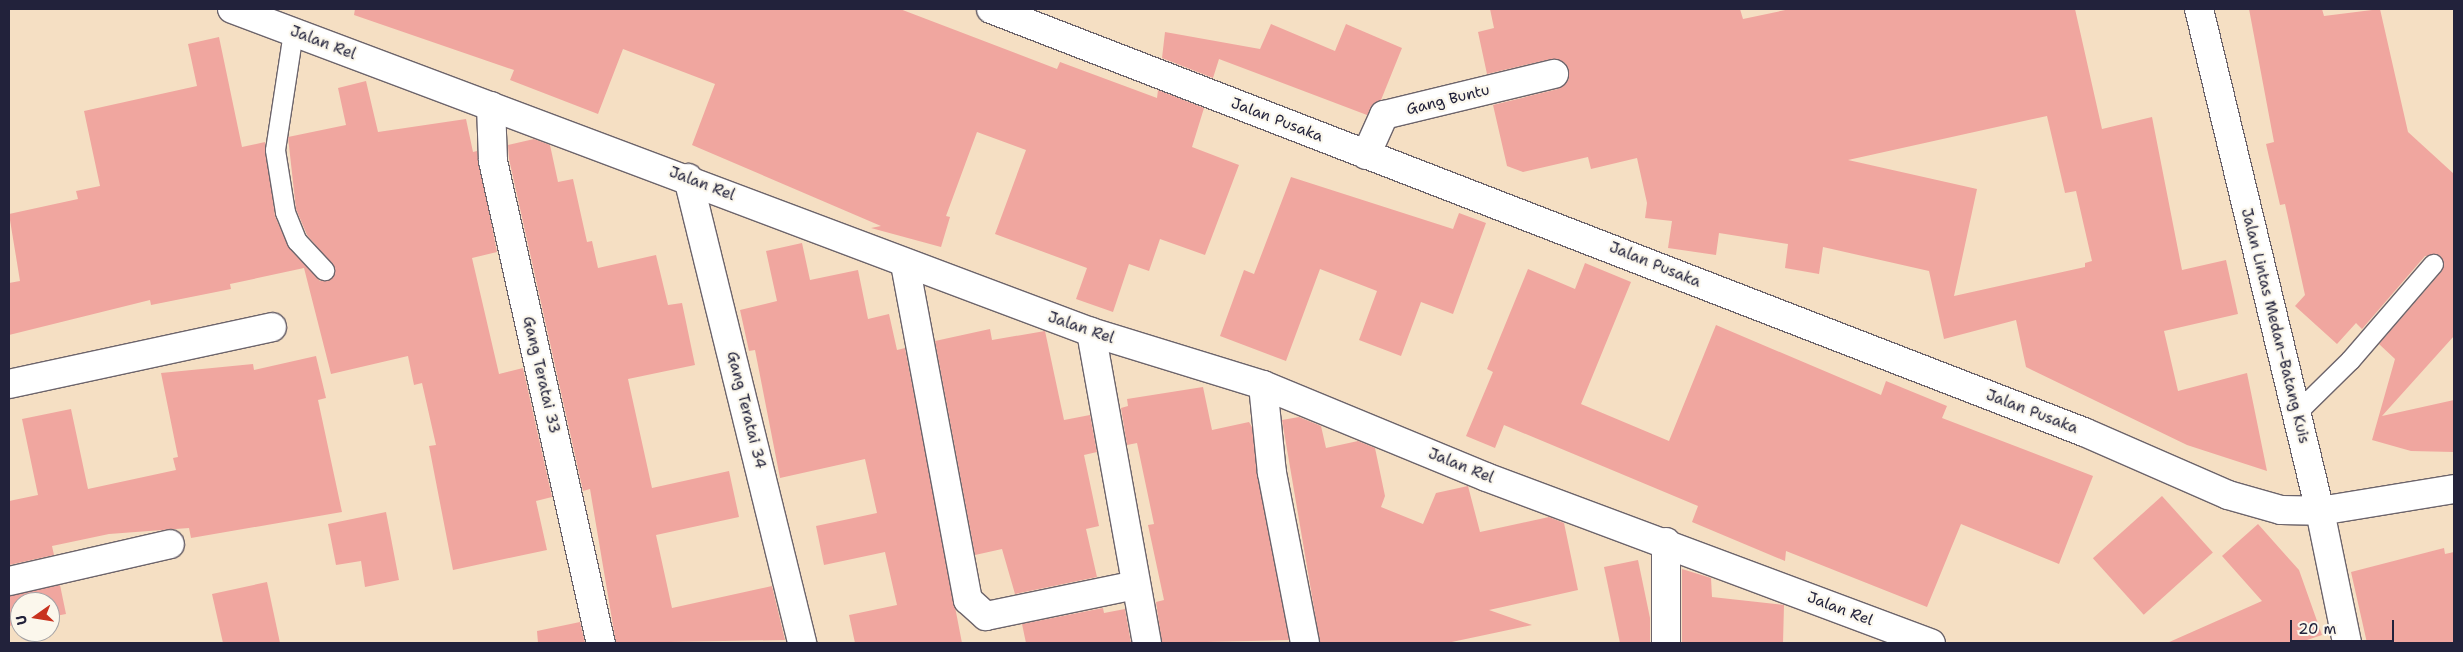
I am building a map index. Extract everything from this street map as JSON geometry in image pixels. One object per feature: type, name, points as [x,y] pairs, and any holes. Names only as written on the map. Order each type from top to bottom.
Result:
[{"type":"main road","name":"Jalan Rel","points":[[232,9],[688,178],[905,264],[1091,332],[1263,385],[1486,477],[1666,542],[1931,643]]},
{"type":"main road","name":"Jalan Pusaka","points":[[991,9],[2084,432],[2228,495],[2281,510],[2320,511]]},
{"type":"main road","name":"Jalan Lintas Medan–Batang Kuis","points":[[2199,9],[2320,511],[2347,643]]},
{"type":"main road","name":"Gang Buntu","points":[[1366,155],[1384,115],[1554,74]]},
{"type":"main road","name":"Gang Teratai 33","points":[[491,106],[492,161],[601,643]]},
{"type":"main road","name":"Gang Teratai 34","points":[[688,178],[802,643]]},
{"type":"main road","points":[[905,264],[968,600],[986,616],[1136,586]]},
{"type":"main road","points":[[9,384],[272,327]]},
{"type":"main road","points":[[1091,332],[1147,643]]},
{"type":"main road","points":[[1263,385],[1272,473],[1305,643]]},
{"type":"main road","points":[[2320,511],[2454,488]]},
{"type":"main road","points":[[1666,542],[1666,643]]},
{"type":"main road","points":[[9,581],[170,544]]},
{"type":"lane","points":[[293,32],[274,150],[285,212],[297,241],[324,270]]},
{"type":"lane","points":[[2296,413],[2338,372],[2434,264]]},
{"type":"building","points":[[355,9],[900,9],[1057,69],[1060,62],[1157,98],[1158,90],[1204,108],[1192,147],[1239,165],[1205,255],[1160,239],[1149,271],[1129,264],[1113,312],[1076,299],[1087,268],[995,234],[1026,150],[977,132],[946,216],[950,217],[941,247],[871,228],[881,226],[692,145],[715,84],[623,49],[598,114],[510,80],[514,70],[354,15]]},
{"type":"building","points":[[1490,9],[1740,9],[1743,19],[1790,9],[2075,9],[2102,129],[2152,117],[2182,270],[2226,260],[2238,314],[2164,331],[2178,391],[2247,373],[2267,471],[2187,445],[2026,367],[2016,320],[1944,339],[1929,271],[1823,247],[1819,274],[1785,268],[1788,244],[1719,233],[1716,255],[1668,248],[1672,221],[1645,218],[1647,203],[1637,158],[1591,169],[1588,157],[1523,172],[1507,166],[1493,105],[1558,89],[1569,79],[1569,71],[1565,63],[1551,59],[1487,74],[1478,32],[1494,28]],"holes":[[[2047,116],[2065,193],[2076,191],[2092,261],[2085,263],[2085,267],[1954,296],[1977,189],[1848,160]]]},
{"type":"building","points":[[2249,9],[2322,9],[2324,16],[2380,9],[2408,132],[2454,174],[2454,336],[2382,416],[2454,400],[2454,452],[2411,451],[2372,440],[2395,359],[2379,344],[2442,271],[2441,256],[2425,256],[2362,329],[2356,323],[2337,344],[2295,306],[2305,295],[2285,204],[2280,205],[2266,144],[2274,142]]},
{"type":"building","points":[[1271,24],[1335,51],[1346,24],[1402,48],[1381,100],[1367,115],[1219,59],[1213,78],[1162,58],[1165,32],[1260,49]]},
{"type":"building","points":[[219,37],[242,147],[265,142],[275,216],[289,248],[320,281],[331,279],[335,268],[307,235],[296,209],[288,137],[346,125],[338,88],[366,81],[378,132],[466,119],[473,152],[477,151],[497,252],[472,258],[499,374],[523,368],[552,497],[536,501],[547,550],[453,570],[429,446],[436,445],[422,383],[414,385],[408,356],[331,374],[304,268],[230,284],[231,289],[151,305],[150,300],[9,335],[9,283],[20,281],[9,214],[78,199],[76,191],[100,186],[84,111],[197,86],[188,44]]},
{"type":"building","points":[[534,139],[550,145],[558,182],[573,179],[587,242],[592,241],[598,268],[656,255],[668,305],[682,303],[695,365],[628,379],[652,488],[729,471],[739,517],[656,535],[672,608],[772,586],[785,640],[616,643],[590,489],[583,491],[509,159],[508,145]]},
{"type":"building","points":[[1291,177],[1453,229],[1459,213],[1486,223],[1453,314],[1421,302],[1401,356],[1359,340],[1377,291],[1320,269],[1286,361],[1220,336],[1244,270],[1254,274]]},
{"type":"building","points":[[802,243],[810,280],[858,270],[868,319],[889,314],[897,350],[905,348],[962,643],[855,643],[849,615],[897,605],[885,552],[824,565],[816,526],[877,513],[865,459],[780,478],[755,350],[749,351],[740,310],[777,301],[766,251]]},
{"type":"building","points":[[1585,263],[1631,282],[1581,404],[1669,441],[1716,325],[1881,395],[1886,381],[1947,406],[1942,418],[2093,476],[2059,564],[1961,524],[1927,607],[1786,551],[1785,561],[1692,522],[1698,506],[1504,425],[1495,448],[1466,436],[1493,372],[1487,369],[1528,269],[1575,289]]},
{"type":"building","points":[[990,329],[992,340],[1045,331],[1064,420],[1090,415],[1097,452],[1084,455],[1099,526],[1086,529],[1097,577],[1015,594],[1002,549],[975,555],[935,341]]},
{"type":"building","points":[[316,356],[326,398],[318,400],[342,512],[191,538],[189,528],[109,534],[52,546],[54,555],[9,565],[9,501],[38,495],[22,419],[71,409],[88,489],[176,470],[173,458],[178,457],[161,373],[253,364],[254,370]]},
{"type":"building","points":[[1203,387],[1212,430],[1249,422],[1252,427],[1289,640],[1162,643],[1156,602],[1164,600],[1148,525],[1154,524],[1137,443],[1127,445],[1121,408],[1128,406],[1127,399]]},
{"type":"building","points":[[1299,417],[1321,426],[1326,448],[1358,441],[1375,448],[1385,496],[1381,507],[1423,524],[1436,493],[1468,486],[1480,532],[1549,517],[1564,523],[1578,590],[1489,610],[1532,625],[1447,643],[1320,643],[1282,420]]},
{"type":"building","points":[[2162,496],[2213,552],[2144,615],[2093,558]]},
{"type":"building","points":[[386,512],[399,580],[365,587],[361,561],[336,565],[328,524]]},
{"type":"building","points":[[2258,524],[2299,570],[2322,635],[2298,643],[2167,643],[2262,601],[2222,556]]},
{"type":"building","points":[[2444,548],[2445,554],[2454,552],[2454,643],[2367,643],[2351,572]]},
{"type":"building","points":[[1638,560],[1650,618],[1650,643],[1620,643],[1604,567]]},
{"type":"building","points":[[1682,569],[1711,578],[1712,597],[1784,605],[1783,643],[1682,643]]},
{"type":"building","points":[[267,582],[280,643],[223,643],[212,594]]},
{"type":"building","points":[[60,585],[66,614],[60,615],[60,592],[28,592]]},
{"type":"building","points":[[9,596],[10,596],[9,626]]},
{"type":"building","points":[[1103,608],[1104,613],[1125,609],[1131,643],[1026,643],[1022,624]]},
{"type":"building","points":[[580,622],[585,643],[538,643],[537,631]]}]
